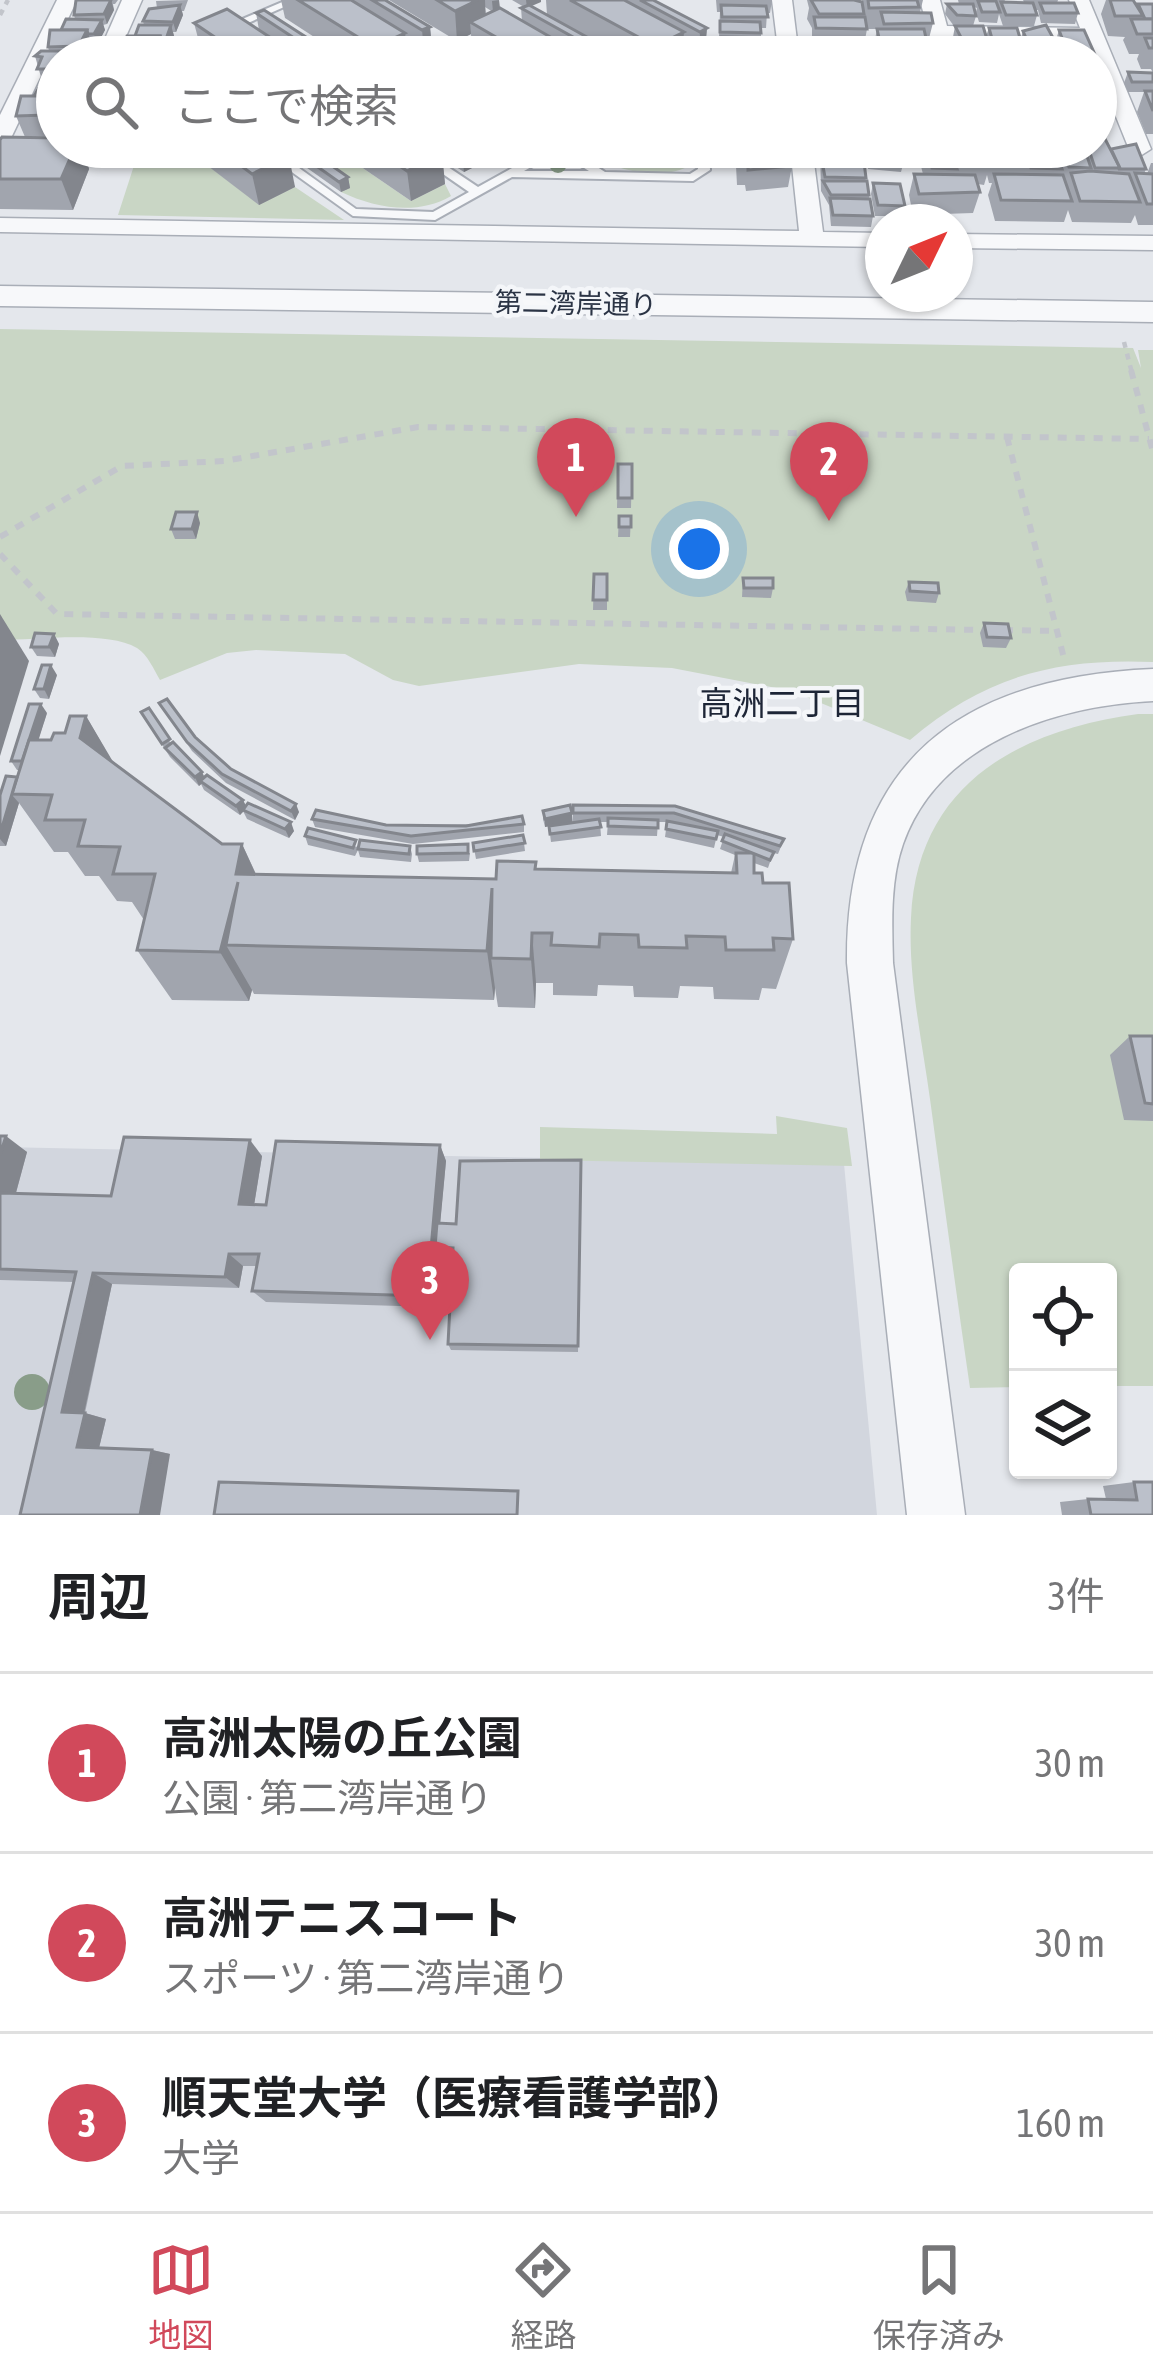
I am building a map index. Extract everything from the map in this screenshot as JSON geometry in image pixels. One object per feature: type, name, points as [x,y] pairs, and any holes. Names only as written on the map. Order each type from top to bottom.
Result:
[{"type":"street","points":[[50,36],[67,0]]},
{"type":"street","points":[[116,36],[132,0]]},
{"type":"street","points":[[782,0],[787,36]]},
{"type":"street","points":[[930,0],[939,36]]},
{"type":"street","points":[[938,32],[1092,34],[1090,7]]},
{"type":"street","points":[[0,138],[36,64]]},
{"type":"street","points":[[1117,113],[1137,149]]},
{"type":"street","points":[[804,168],[812,239]]},
{"type":"street","points":[[0,226],[865,240]]},
{"type":"street","points":[[973,241],[1153,243]]},
{"type":"street","name":"第二湾岸通り","points":[[0,296],[1153,312]]},
{"type":"street","points":[[935,1515],[870,963],[869,910],[882,838],[903,796],[940,759],[988,725],[1030,705],[1088,689],[1153,685]]},
{"type":"lane","points":[[210,36],[295,0]]},
{"type":"lane","points":[[231,27],[244,36]]},
{"type":"lane","points":[[291,168],[352,212],[435,216],[521,168]]},
{"type":"lane","points":[[442,168],[478,192]]},
{"type":"lane","points":[[591,168],[602,175]]},
{"type":"lane","points":[[510,174],[693,178],[704,168]]},
{"type":"path","points":[[0,15],[8,0]]},
{"type":"path","points":[[1124,342],[1153,452]]},
{"type":"path","points":[[0,537],[122,466],[240,458],[418,428],[1148,439]]},
{"type":"path","points":[[1007,437],[1067,671]]},
{"type":"path","points":[[0,554],[57,614],[1057,632]]},
{"type":"shaded area","points":[[0,1147],[844,1164],[877,1515],[0,1515]]},
{"type":"green space","points":[[133,168],[211,168],[259,204],[295,187],[344,220],[118,215]]},
{"type":"green space","points":[[316,168],[363,168],[411,201],[445,184],[451,196],[424,206],[396,207],[341,192],[349,187]]},
{"type":"green space","points":[[623,168],[684,168],[664,173]]},
{"type":"green space","points":[[0,329],[1133,348],[1141,368],[1138,350],[1153,350],[1153,662],[1085,664],[1023,676],[966,700],[910,740],[792,691],[672,668],[579,664],[419,686],[393,680],[345,654],[256,650],[227,653],[160,680],[144,655],[124,642],[0,640]]},
{"type":"green space","points":[[1153,714],[1153,1386],[1117,1386],[1117,1263],[1009,1263],[1009,1387],[970,1388],[914,986],[911,918],[918,871],[932,831],[954,798],[983,771],[1016,750],[1095,722]]},
{"type":"green space","points":[[776,1116],[847,1128],[852,1166],[540,1160],[540,1127],[777,1134]]},
{"type":"building","points":[[76,0],[111,0],[104,14],[74,15]]},
{"type":"building","points":[[298,0],[351,0],[405,33],[356,36]]},
{"type":"building","points":[[372,0],[385,0],[430,27],[422,30]]},
{"type":"building","points":[[437,0],[478,0],[455,11]]},
{"type":"building","points":[[570,0],[624,0],[684,32],[637,36]]},
{"type":"building","points":[[640,0],[653,0],[707,28],[700,32]]},
{"type":"building","points":[[811,0],[862,2],[864,14],[819,14]]},
{"type":"building","points":[[868,0],[917,0],[919,7],[869,8]]},
{"type":"building","points":[[1110,0],[1133,0],[1143,16],[1115,16]]},
{"type":"building","points":[[978,1],[996,1],[1000,12],[982,12]]},
{"type":"building","points":[[1001,2],[1033,3],[1037,15],[1006,15]]},
{"type":"building","points":[[1040,3],[1074,3],[1078,13],[1044,13]]},
{"type":"building","points":[[947,4],[973,4],[976,16],[957,15]]},
{"type":"building","points":[[1138,4],[1153,4],[1153,19],[1145,19]]},
{"type":"building","points":[[180,5],[173,22],[143,21],[149,9]]},
{"type":"building","points":[[529,5],[585,36],[571,36],[521,8]]},
{"type":"building","points":[[721,5],[766,6],[768,17],[722,17]]},
{"type":"building","points":[[500,8],[549,36],[494,36],[470,22]]},
{"type":"building","points":[[227,9],[268,36],[213,36],[194,23]]},
{"type":"building","points":[[264,10],[304,36],[291,36],[256,13]]},
{"type":"building","points":[[881,12],[931,13],[933,23],[884,24]]},
{"type":"building","points":[[814,17],[865,17],[867,29],[816,28]]},
{"type":"building","points":[[66,19],[102,20],[94,34],[88,34],[87,30],[61,30]]},
{"type":"building","points":[[1131,19],[1153,19],[1153,34],[1137,34]]},
{"type":"building","points":[[720,21],[760,22],[761,33],[720,32]]},
{"type":"building","points":[[139,25],[171,25],[167,36],[135,36]]},
{"type":"building","points":[[1046,25],[1052,36],[1025,36],[1023,31]]},
{"type":"building","points":[[955,26],[983,26],[986,36],[960,36]]},
{"type":"building","points":[[989,28],[1017,28],[1019,36],[991,36]]},
{"type":"building","points":[[877,29],[924,29],[926,36],[879,36]]},
{"type":"building","points":[[50,30],[87,30],[84,36],[49,36]]},
{"type":"building","points":[[1059,30],[1084,30],[1087,36],[1061,36]]},
{"type":"building","points":[[1128,72],[1153,73],[1153,82],[1132,82]]},
{"type":"building","points":[[21,96],[36,96],[36,115],[16,116]]},
{"type":"building","points":[[36,138],[36,168],[66,168],[61,179],[0,179],[0,140]]},
{"type":"building","points":[[1136,144],[1146,169],[1118,169],[1117,148]]},
{"type":"building","points":[[319,168],[335,168],[348,177],[339,182]]},
{"type":"building","points":[[823,168],[865,168],[866,178],[825,177]]},
{"type":"building","points":[[1071,173],[1129,174],[1140,202],[1080,201]]},
{"type":"building","points":[[1135,173],[1153,174],[1153,204],[1147,204]]},
{"type":"building","points":[[914,174],[975,175],[980,192],[919,194]]},
{"type":"building","points":[[994,174],[1063,175],[1072,201],[1001,200]]},
{"type":"building","points":[[823,181],[867,181],[869,195],[831,195]]},
{"type":"building","points":[[873,183],[900,184],[905,204],[878,204]]},
{"type":"building","points":[[830,198],[870,199],[865,216],[833,215]]},
{"type":"building","points":[[618,464],[632,464],[632,498],[618,498]]},
{"type":"building","points":[[176,512],[197,512],[192,529],[171,529]]},
{"type":"building","points":[[619,516],[631,516],[631,527],[619,527]]},
{"type":"building","points":[[594,574],[607,574],[607,600],[593,600]]},
{"type":"building","points":[[743,578],[773,578],[773,588],[744,588]]},
{"type":"building","points":[[909,582],[938,583],[939,593],[910,591]]},
{"type":"building","points":[[984,623],[1008,624],[1011,638],[987,637]]},
{"type":"building","points":[[35,633],[54,634],[49,647],[31,647]]},
{"type":"building","points":[[42,665],[51,665],[44,689],[34,689]]},
{"type":"building","points":[[167,699],[195,737],[231,769],[296,804],[291,811],[222,774],[187,742],[159,703]]},
{"type":"building","points":[[29,704],[41,704],[22,761],[11,761]]},
{"type":"building","points":[[149,708],[170,739],[162,744],[141,712]]},
{"type":"building","points":[[70,716],[86,716],[80,738],[222,844],[242,844],[236,874],[496,879],[497,861],[536,862],[535,869],[737,873],[736,853],[754,853],[754,873],[762,873],[763,883],[789,883],[793,939],[773,938],[774,950],[726,950],[725,937],[686,936],[687,948],[639,947],[638,935],[600,934],[599,947],[551,945],[552,933],[532,933],[531,959],[491,958],[492,888],[487,951],[226,945],[238,882],[220,952],[137,950],[155,874],[113,874],[120,847],[78,846],[85,820],[45,820],[52,795],[12,794],[29,740],[51,740],[54,733],[65,733]]},
{"type":"building","points":[[173,742],[202,772],[195,777],[165,748]]},
{"type":"building","points":[[207,775],[243,800],[236,806],[200,781]]},
{"type":"building","points":[[6,776],[17,777],[0,834],[0,795]]},
{"type":"building","points":[[248,803],[291,822],[285,829],[243,810]]},
{"type":"building","points":[[570,805],[572,813],[545,819],[543,811]]},
{"type":"building","points":[[573,805],[675,806],[784,839],[780,846],[674,813],[573,813]]},
{"type":"building","points":[[316,810],[386,825],[466,826],[522,816],[524,824],[411,836],[312,819]]},
{"type":"building","points":[[608,818],[658,820],[658,828],[608,826]]},
{"type":"building","points":[[599,819],[601,827],[550,834],[549,826]]},
{"type":"building","points":[[667,821],[718,831],[716,839],[666,829]]},
{"type":"building","points":[[308,828],[356,840],[353,848],[305,836]]},
{"type":"building","points":[[725,834],[774,852],[770,860],[722,841]]},
{"type":"building","points":[[523,835],[525,843],[474,851],[473,843]]},
{"type":"building","points":[[360,840],[410,846],[409,854],[358,849]]},
{"type":"building","points":[[468,844],[468,853],[417,854],[417,846]]},
{"type":"building","points":[[1130,1036],[1153,1036],[1153,1104],[1145,1103]]},
{"type":"building","points":[[124,1137],[250,1140],[239,1204],[266,1205],[276,1141],[440,1145],[427,1296],[252,1291],[259,1254],[229,1254],[225,1277],[93,1273],[62,1412],[85,1413],[77,1447],[152,1450],[140,1515],[20,1515],[76,1272],[0,1269],[0,1193],[111,1196]]},
{"type":"building","points":[[581,1160],[578,1346],[448,1344],[453,1248],[435,1247],[437,1223],[456,1224],[460,1161]]},
{"type":"building","points":[[219,1482],[518,1491],[517,1515],[214,1515]]},
{"type":"building","points":[[1134,1482],[1153,1482],[1153,1515],[1091,1515],[1088,1499],[1137,1500]]},
{"type":"place","name":"高洲太陽の丘公園","points":[[576,517]]},
{"type":"place","name":"高洲テニスコート","points":[[829,521]]},
{"type":"place","name":"順天堂大学（医療看護学部）","points":[[430,1340]]},
{"type":"district","name":"高洲二丁目","points":[[782,703]]}]
